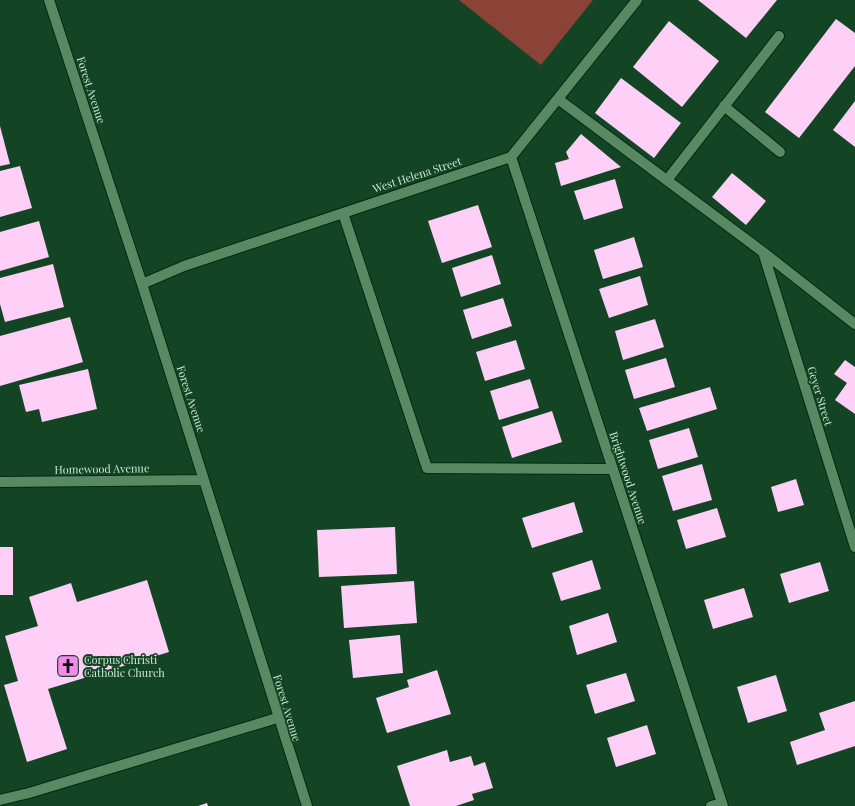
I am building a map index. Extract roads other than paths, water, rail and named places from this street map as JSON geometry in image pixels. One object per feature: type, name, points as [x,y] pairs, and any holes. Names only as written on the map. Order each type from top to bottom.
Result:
[{"type":"street","name":"Forest Avenue","points":[[49,0],[142,284],[151,317],[204,480],[277,718],[306,806]]},
{"type":"street","points":[[511,157],[637,0]]},
{"type":"street","points":[[667,180],[779,36]]},
{"type":"street","points":[[558,99],[763,252],[855,324]]},
{"type":"street","points":[[724,106],[780,152]]},
{"type":"street","name":"West Helena Street","points":[[142,284],[184,266],[511,157]]},
{"type":"street","name":"Brightwood Avenue","points":[[511,157],[722,804]]},
{"type":"street","points":[[343,213],[427,468],[613,469]]},
{"type":"street","name":"Geyer Street","points":[[763,252],[855,547]]},
{"type":"street","name":"Homewood Avenue","points":[[0,482],[204,480]]},
{"type":"street","points":[[0,800],[29,793],[277,718]]},
{"type":"street","points":[[711,806],[722,804]]},
{"type":"place","name":"Corpus Christi Catholic Church","points":[[68,666]]}]
